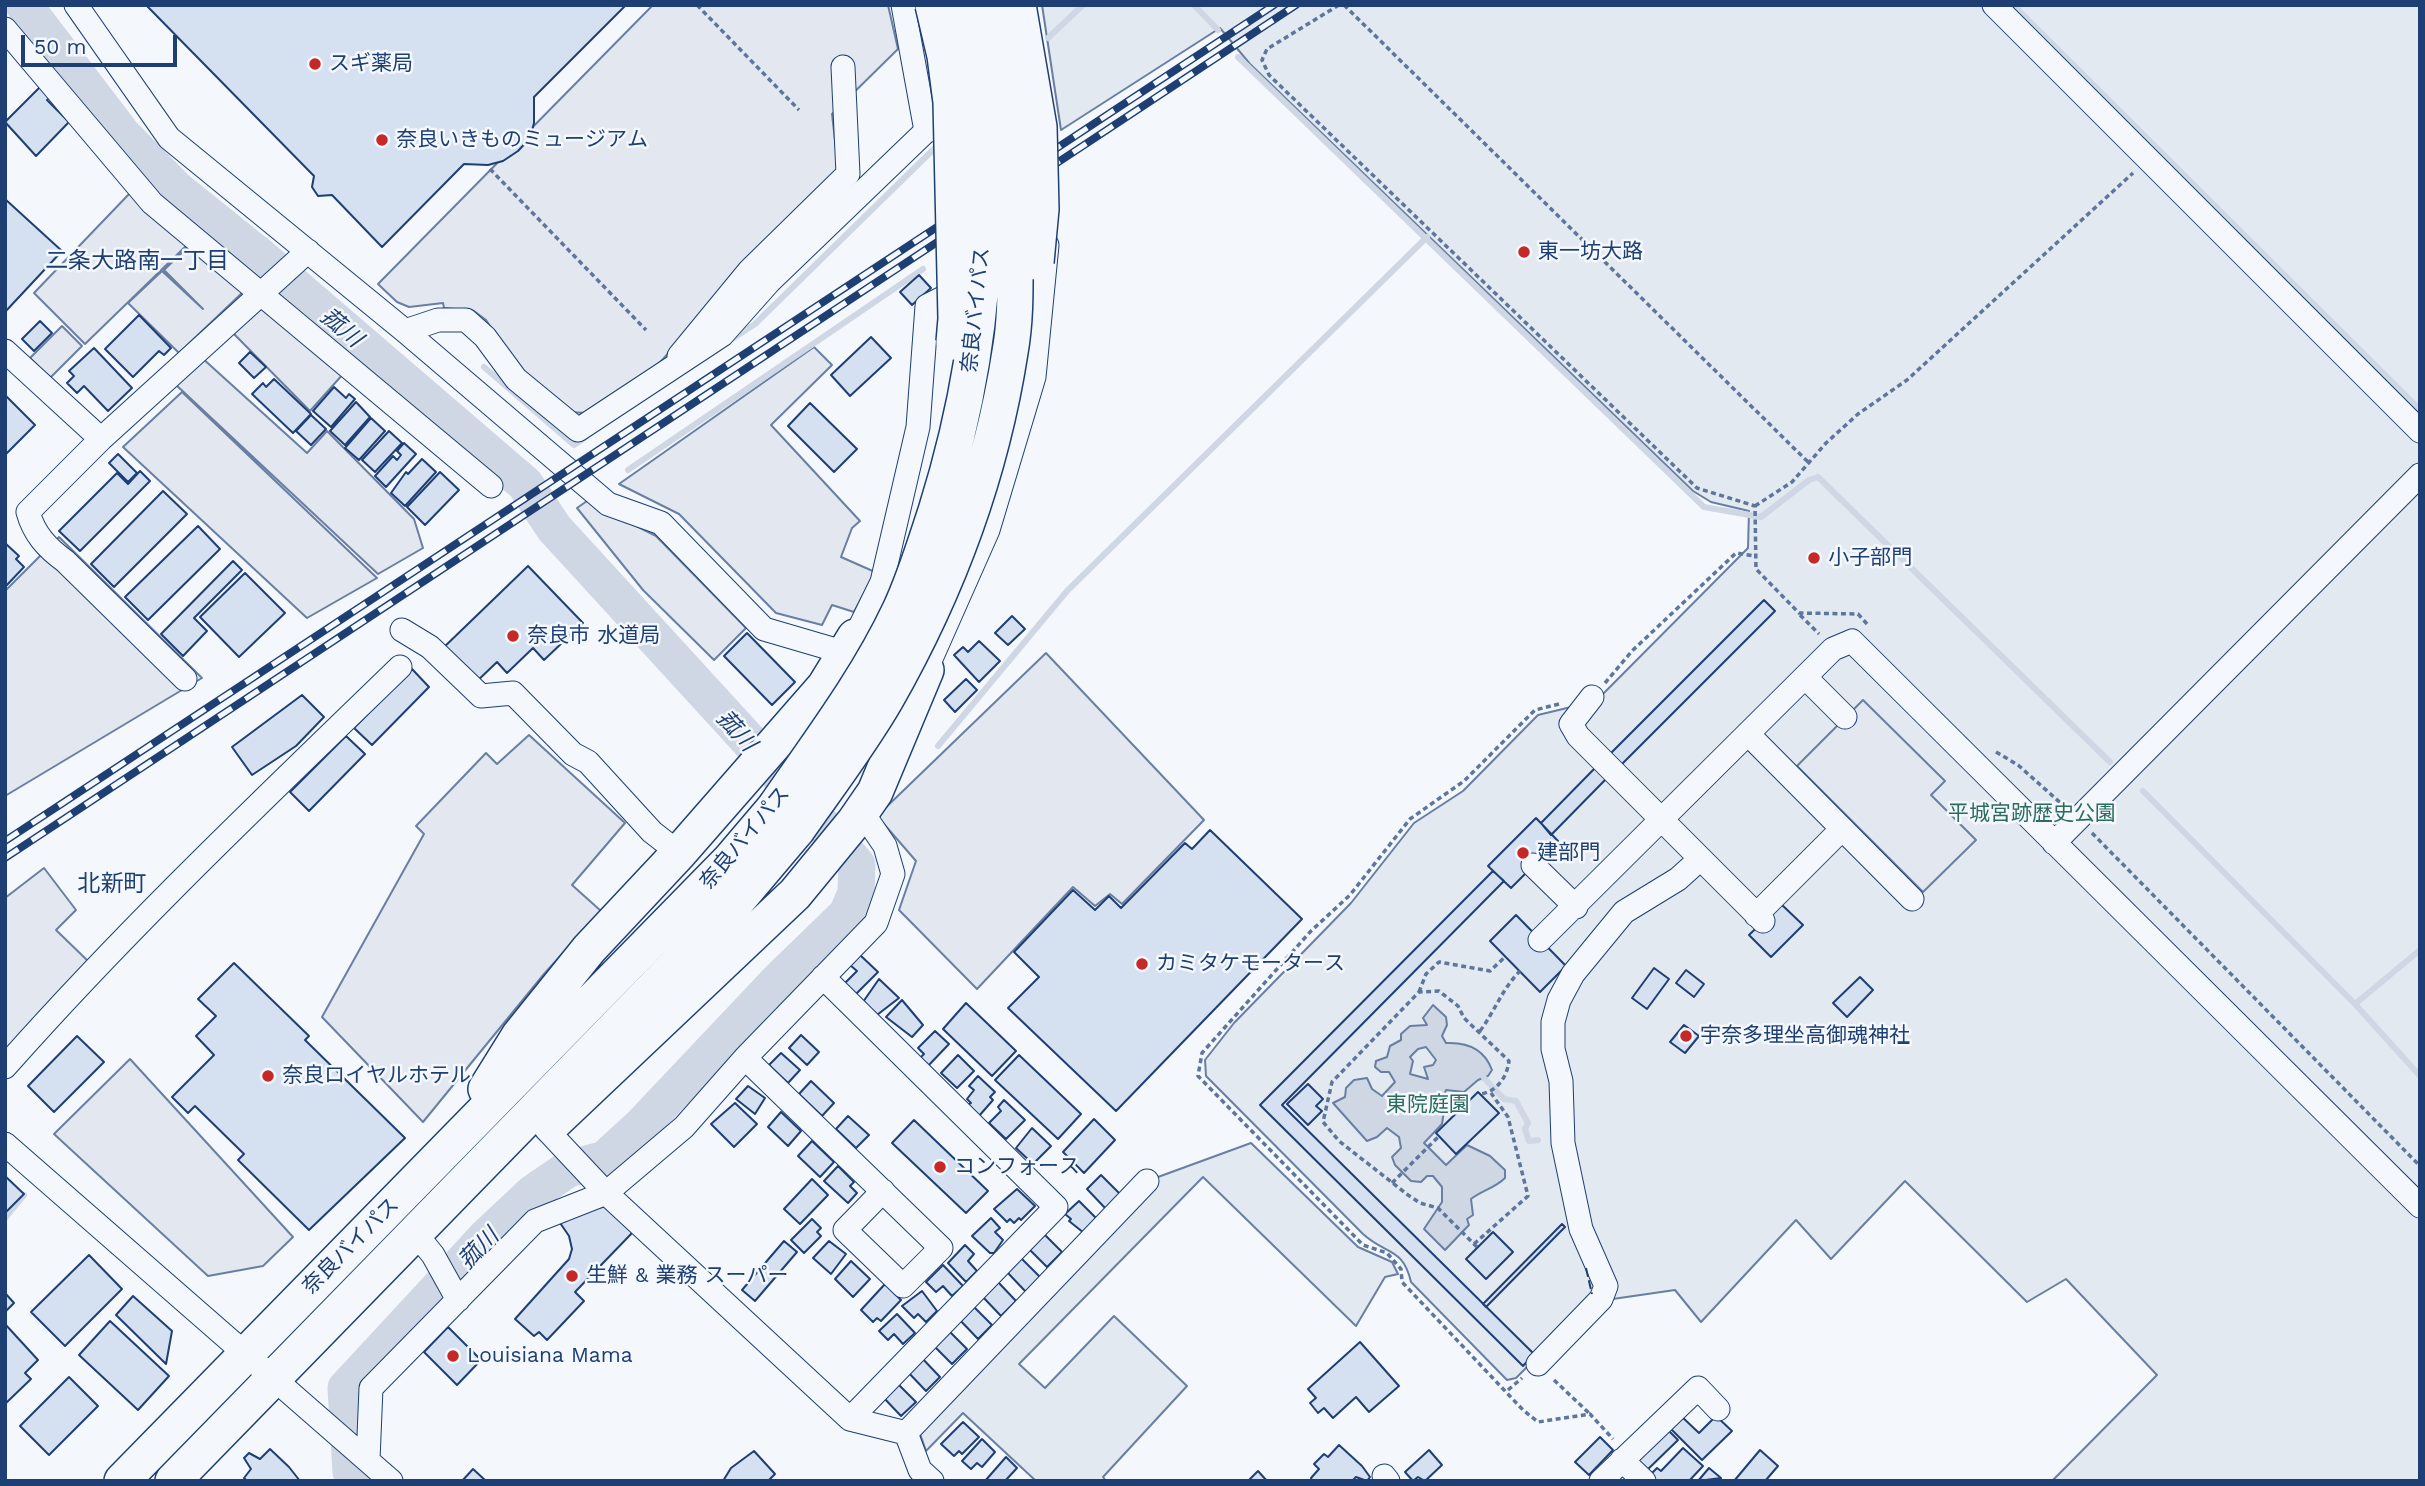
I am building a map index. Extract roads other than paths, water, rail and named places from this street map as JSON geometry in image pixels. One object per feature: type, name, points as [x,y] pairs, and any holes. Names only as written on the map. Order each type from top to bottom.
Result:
[{"type":"highway","points":[[933,5],[945,56],[951,102],[956,319],[947,412],[946,478]]},
{"type":"highway","name":"奈良バイパス","points":[[173,1481],[726,914],[786,818],[900,610],[923,552],[946,478],[961,424],[977,338],[984,251],[984,181],[977,107],[958,5]]},
{"type":"highway","name":"奈良バイパス","points":[[122,1481],[730,860],[786,818],[886,699],[947,578],[974,504],[1011,351],[1015,289],[1013,132],[1004,71],[989,5]]},
{"type":"highway","points":[[974,504],[1005,440],[1021,389],[1041,209],[1040,127],[1018,5]]},
{"type":"highway","points":[[453,1143],[519,1036],[589,949],[680,853],[782,732],[825,686],[850,645]]},
{"type":"highway","points":[[416,1234],[470,1198],[795,894],[858,816],[880,779],[926,670]]},
{"type":"street","points":[[75,5],[169,138],[405,331],[608,504],[661,523],[764,629],[850,645],[926,670],[988,530],[1034,377],[1047,245],[928,306],[918,427],[881,582],[850,645]]},
{"type":"street","points":[[902,5],[926,131]]},
{"type":"street","points":[[405,331],[438,320],[466,320],[485,337],[516,379],[578,430],[722,335],[769,282],[926,131],[1048,97],[1031,5]]},
{"type":"street","points":[[1994,5],[2420,431]]},
{"type":"street","points":[[5,29],[152,203],[260,296],[491,486]]},
{"type":"street","points":[[667,372],[749,271],[848,174],[843,67]]},
{"type":"street","points":[[185,679],[65,561],[48,548],[32,525],[28,512],[102,439],[308,251]]},
{"type":"street","points":[[5,351],[102,439]]},
{"type":"street","points":[[2054,844],[2420,475]]},
{"type":"street","points":[[402,630],[430,647],[481,696],[513,694],[573,754],[588,762],[652,832],[680,853]]},
{"type":"street","points":[[1540,940],[1828,654],[1852,641],[1961,746],[2054,844],[2420,1206]]},
{"type":"street","points":[[5,1067],[79,984],[168,892],[400,667]]},
{"type":"street","points":[[1805,677],[1845,718]]},
{"type":"street","points":[[1592,697],[1571,724],[1578,736],[1699,860],[1760,918],[1842,828]]},
{"type":"street","points":[[1748,734],[1912,899]]},
{"type":"street","points":[[366,1459],[371,1388],[535,1221],[606,1193],[684,1127],[745,1058],[876,923],[893,874],[885,846],[858,816]]},
{"type":"street","points":[[1538,1364],[1601,1299],[1606,1286],[1581,1229],[1563,1143],[1561,1081],[1553,1049],[1553,1022],[1559,1000],[1573,974],[1624,912],[1678,879],[1699,860]]},
{"type":"street","points":[[1534,865],[1576,907]]},
{"type":"street","points":[[823,976],[1056,1207],[849,1419]]},
{"type":"street","points":[[745,1058],[883,1191]]},
{"type":"street","points":[[546,1129],[606,1193],[849,1419],[906,1433]]},
{"type":"street","points":[[5,1144],[391,1481]]},
{"type":"street","points":[[906,1433],[1147,1181]]},
{"type":"street","points":[[416,1234],[433,1255],[458,1300]]},
{"type":"street","points":[[1601,1481],[1698,1388],[1718,1409]]},
{"type":"street","points":[[906,1433],[920,1470],[932,1481]]},
{"type":"street","points":[[1622,1460],[1644,1481]]},
{"type":"waterway","name":"菰川","points":[[24,5],[122,134],[176,189],[262,258],[525,484],[554,528],[749,741],[857,865],[856,893],[847,914],[780,979],[641,1126],[605,1159],[568,1169],[533,1193],[486,1237],[346,1388],[351,1472],[356,1481]]},
{"type":"waterway","points":[[1048,38],[1083,5]]},
{"type":"waterway","points":[[1194,5],[1218,30]]},
{"type":"waterway","points":[[2013,5],[2420,410]]},
{"type":"waterway","points":[[1238,57],[1704,507],[1761,517],[1809,480],[1818,477],[2110,762]]},
{"type":"waterway","points":[[729,341],[755,324],[940,143]]},
{"type":"waterway","points":[[938,746],[1067,591],[1427,237]]},
{"type":"waterway","points":[[628,470],[923,269]]},
{"type":"waterway","points":[[484,367],[574,445],[586,437]]},
{"type":"waterway","points":[[2143,791],[2355,1004],[2420,1076]]},
{"type":"waterway","points":[[2355,1004],[2420,950]]},
{"type":"waterway","points":[[1484,1078],[1504,1099],[1516,1101],[1528,1123],[1525,1129],[1529,1141],[1538,1140]]},
{"type":"waterway","points":[[5,1218],[24,1195]]},
{"type":"railway","points":[[5,841],[1274,5]]},
{"type":"railway","points":[[5,858],[1296,5]]},
{"type":"place","name":"スギ薬局","points":[[315,64]]},
{"type":"place","name":"奈良いきものミュージアム","points":[[382,140]]},
{"type":"place","name":"東一坊大路","points":[[1524,252]]},
{"type":"place","name":"小子部門","points":[[1814,558]]},
{"type":"place","name":"奈良市 水道局","points":[[513,636]]},
{"type":"place","name":"建部門","points":[[1523,853]]},
{"type":"place","name":"カミタケモータース","points":[[1142,964]]},
{"type":"place","name":"宇奈多理坐高御魂神社","points":[[1686,1036]]},
{"type":"place","name":"奈良ロイヤルホテル","points":[[268,1076]]},
{"type":"place","name":"コンフォース","points":[[940,1167]]},
{"type":"place","name":"生鮮 & 業務 スーパー","points":[[572,1276]]},
{"type":"place","name":"Louisiana Mama","points":[[453,1356]]},
{"type":"district","name":"二条大路南一丁目","points":[[137,261]]},
{"type":"district","name":"北新町","points":[[112,884]]},
{"type":"park label","name":"平城宮跡歴史公園","points":[[2032,814]]},
{"type":"park label","name":"東院庭園","points":[[1428,1105]]}]
